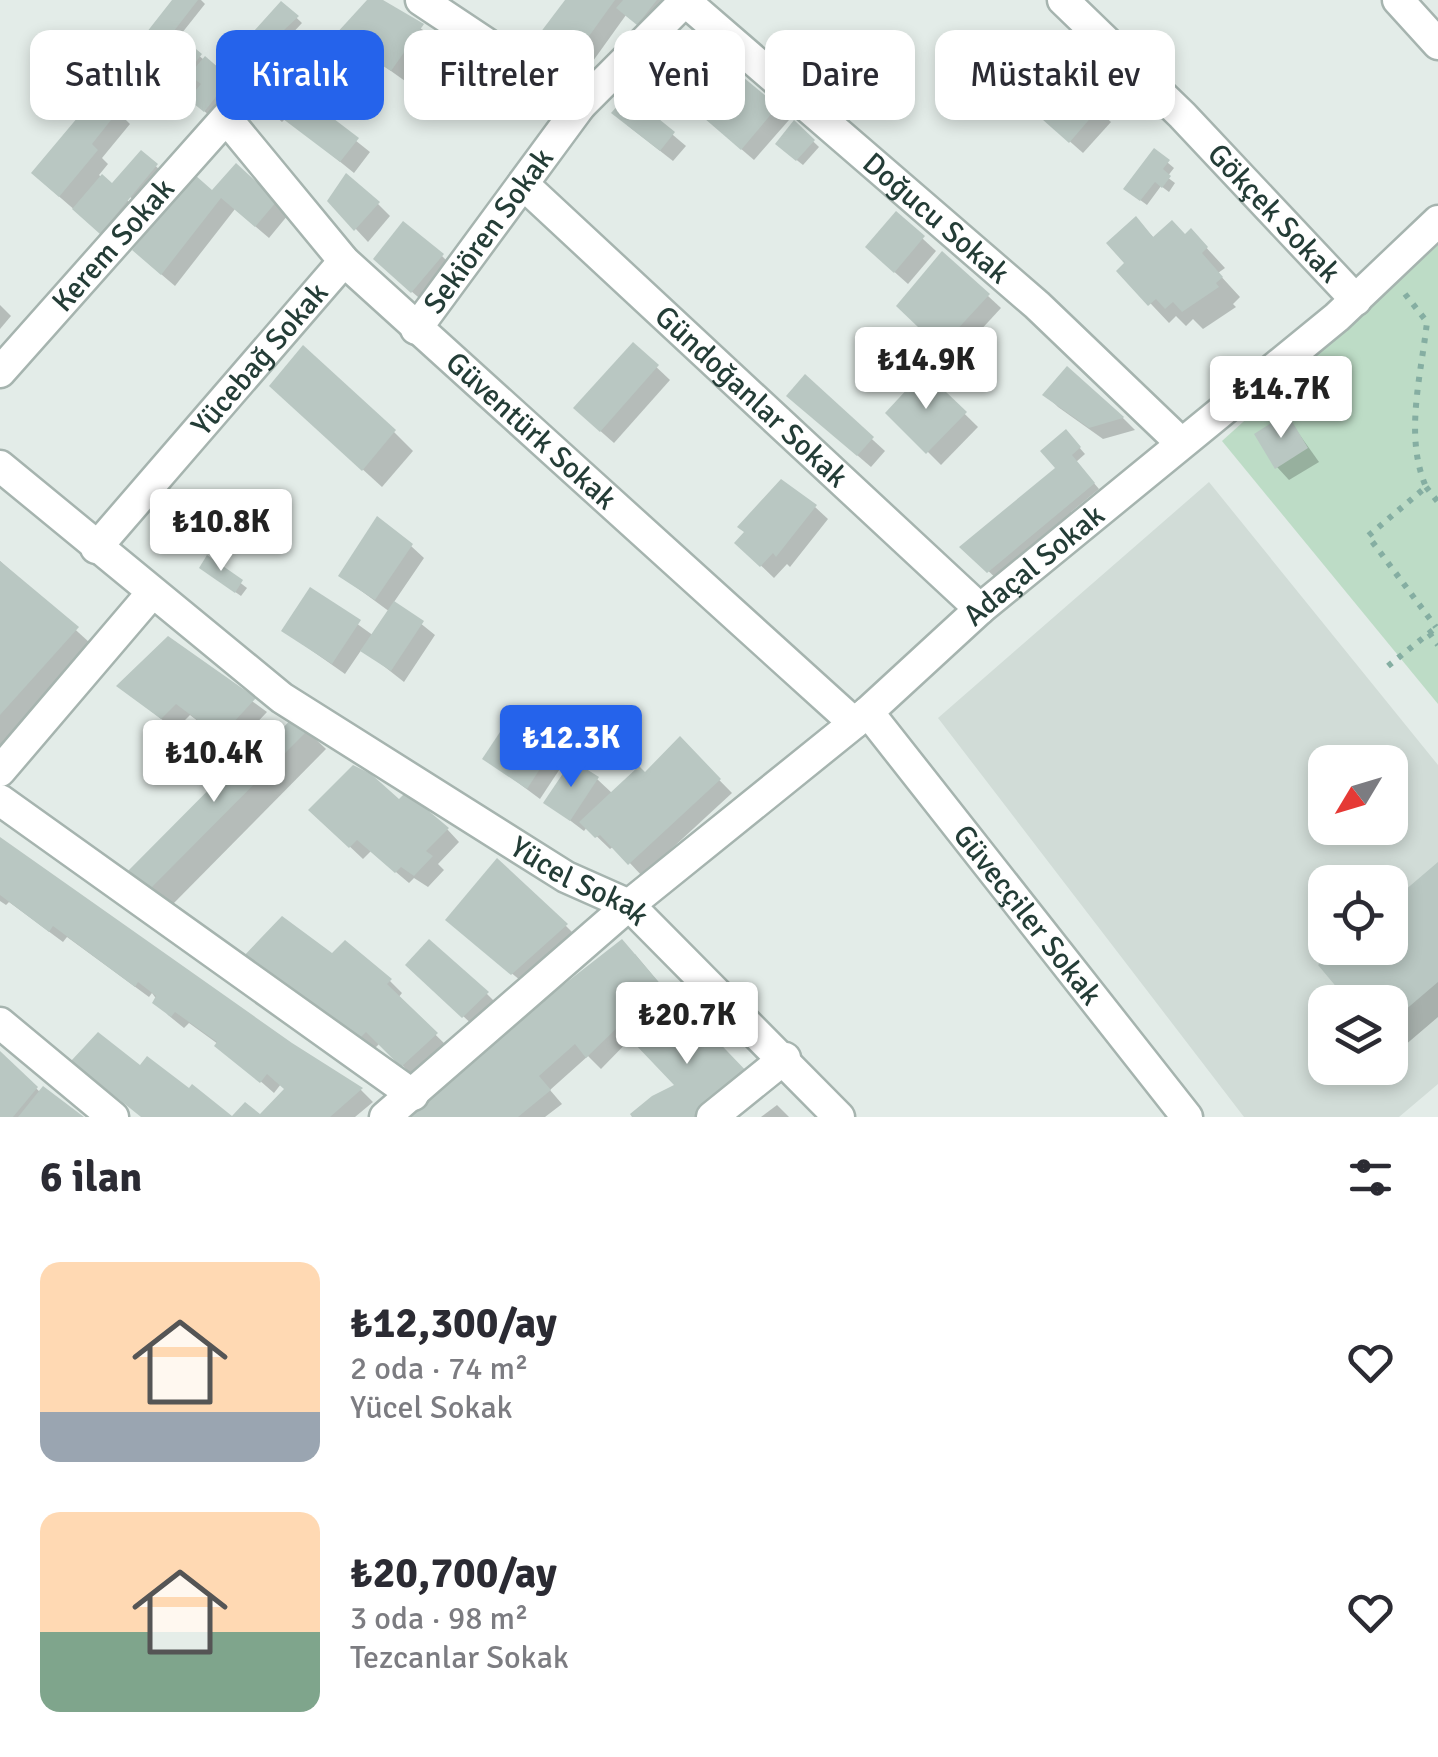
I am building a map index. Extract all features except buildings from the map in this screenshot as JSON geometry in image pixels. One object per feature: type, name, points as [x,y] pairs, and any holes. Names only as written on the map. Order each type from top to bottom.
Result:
[{"type":"street","points":[[420,0],[465,30]]},
{"type":"street","name":"Sekiören Sokak","points":[[594,92],[686,0]]},
{"type":"street","name":"Doğucu Sokak","points":[[686,0],[1037,305],[1180,442]]},
{"type":"street","name":"Gökçek Sokak","points":[[1063,0],[1182,115],[1356,300]]},
{"type":"street","points":[[1398,0],[1438,44]]},
{"type":"street","name":"Kerem Sokak","points":[[0,372],[224,120]]},
{"type":"street","name":"Güventürk Sokak","points":[[228,120],[344,261],[416,329],[860,718]]},
{"type":"street","name":"Sekiören Sokak","points":[[416,329],[570,120]]},
{"type":"street","name":"Gündoğanlar Sokak","points":[[522,184],[980,608]]},
{"type":"street","name":"Adaçal Sokak","points":[[384,1117],[629,905],[860,718],[980,608],[1356,300],[1438,221]]},
{"type":"street","name":"Yücebağ Sokak","points":[[96,548],[344,261]]},
{"type":"street","name":"Yücel Sokak","points":[[0,466],[282,698],[566,876],[629,905],[840,1117]]},
{"type":"street","points":[[0,771],[151,594]]},
{"type":"street","name":"Güvecçiler Sokak","points":[[860,718],[1188,1117]]},
{"type":"street","points":[[0,800],[413,1095]]},
{"type":"street","points":[[0,1023],[113,1117]]},
{"type":"street","points":[[712,1117],[785,1058]]},
{"type":"path","points":[[1386,271],[1427,322],[1415,422],[1416,464],[1438,502]]},
{"type":"path","points":[[1426,487],[1368,536],[1435,629],[1438,645]]},
{"type":"path","points":[[1388,666],[1435,629]]},
{"type":"shaded area","points":[[1209,482],[1438,765],[1438,1084],[1399,1117],[1244,1117],[938,718]]},
{"type":"green space","points":[[1438,245],[1438,704],[1222,441]]}]
